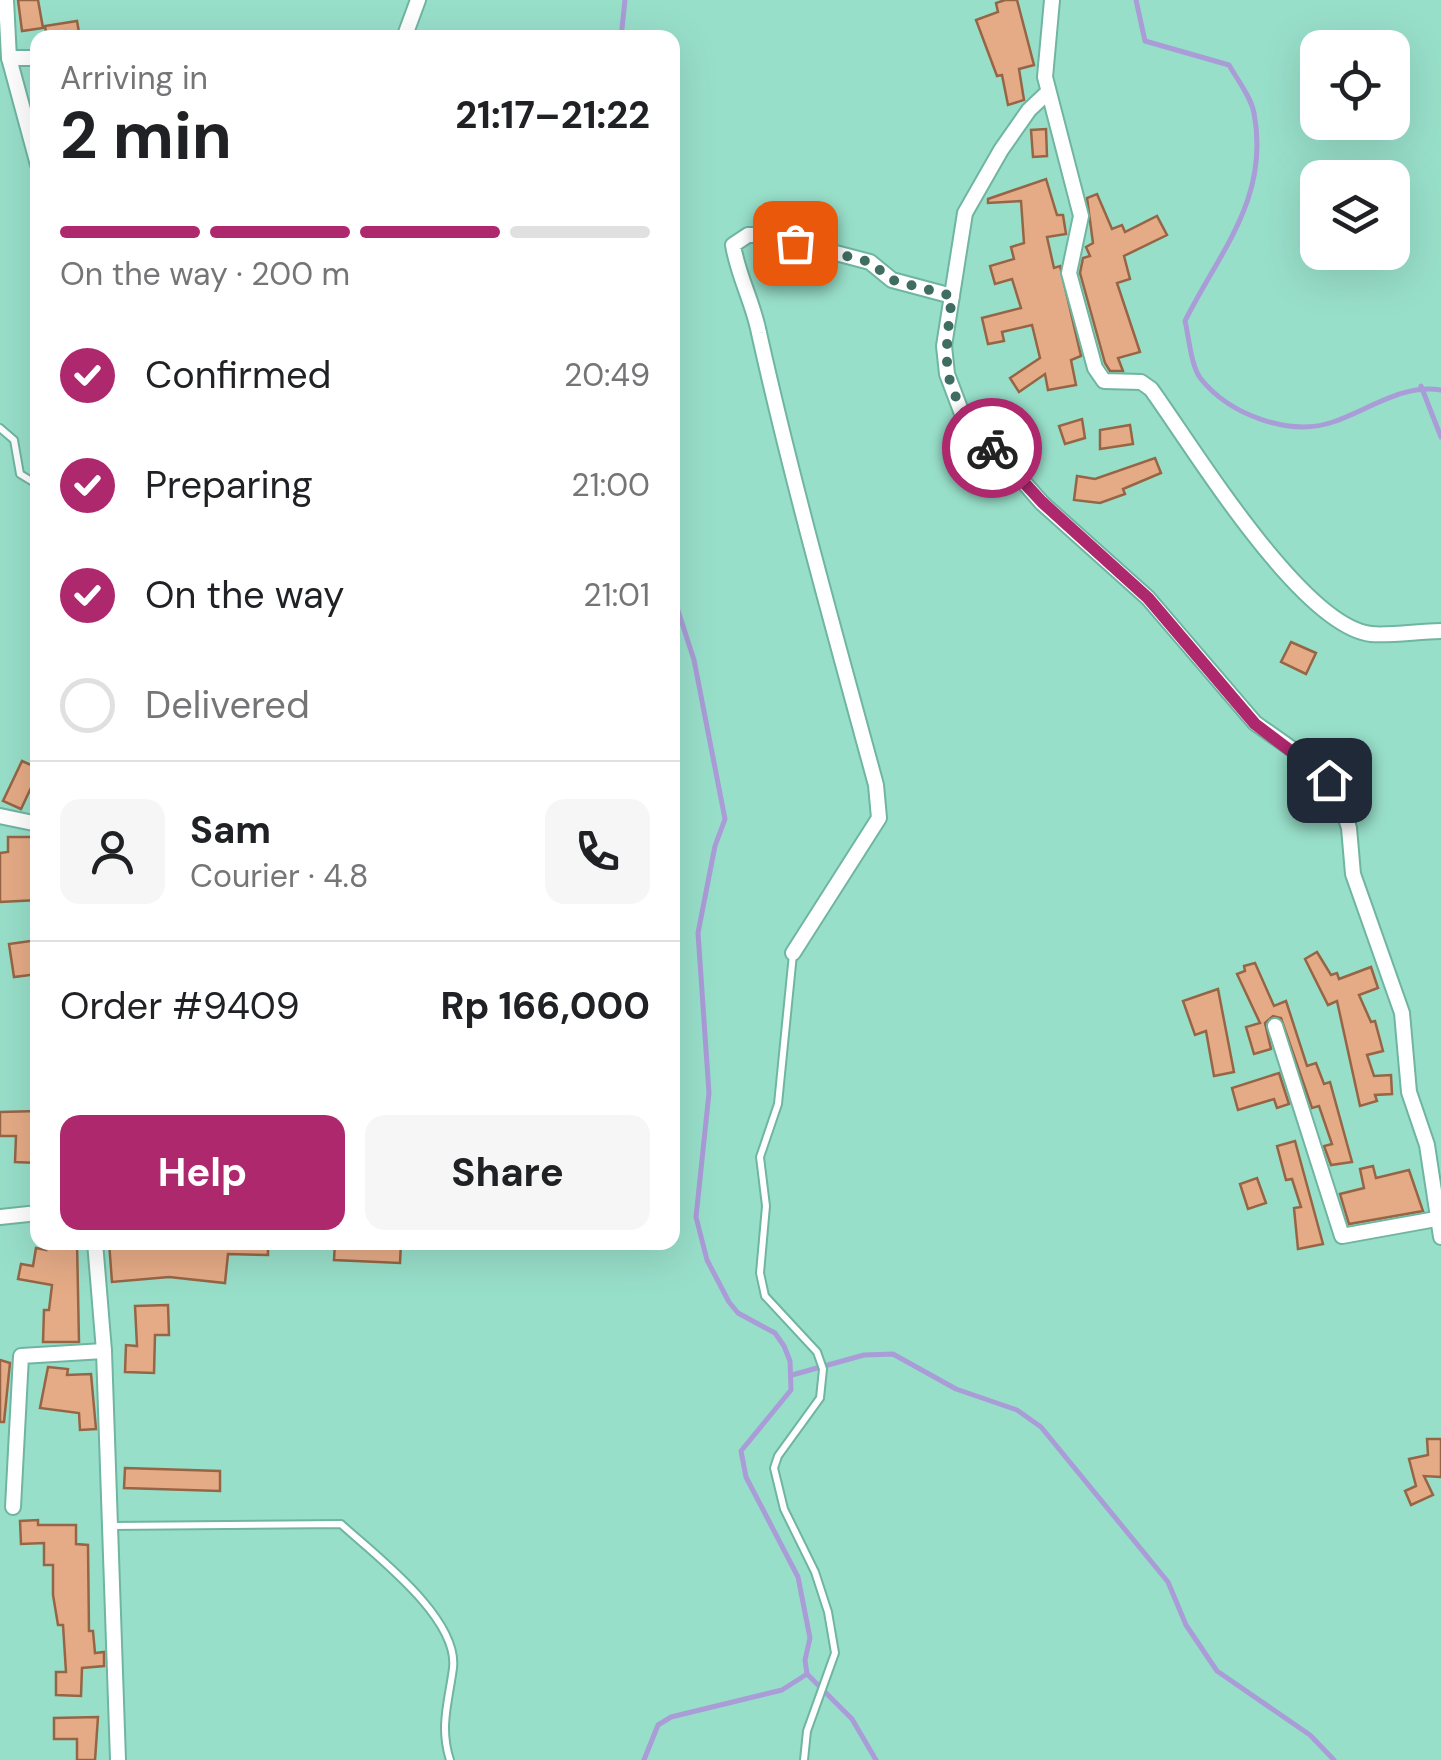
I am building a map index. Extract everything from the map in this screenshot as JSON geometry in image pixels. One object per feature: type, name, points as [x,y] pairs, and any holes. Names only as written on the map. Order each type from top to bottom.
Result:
[{"type":"street","points":[[6,0],[9,58],[30,135]]},
{"type":"street","points":[[407,30],[418,0]]},
{"type":"street","points":[[1052,0],[1044,44],[1048,92],[1081,216],[1070,257],[1070,292],[1084,340],[1104,380],[1141,382],[1152,389],[1299,590],[1339,620],[1373,635],[1441,631]]},
{"type":"street","points":[[9,58],[30,58]]},
{"type":"street","points":[[1048,92],[1028,110],[965,213],[944,346],[946,374],[961,411],[1042,502],[1148,598],[1255,724],[1312,763],[1338,793],[1349,828],[1354,874],[1402,1013],[1409,1092],[1428,1144],[1441,1237]]},
{"type":"street","points":[[794,953],[879,818],[876,784],[815,572],[758,325],[737,272],[733,245],[748,235],[767,235],[870,262],[892,280],[952,296]]},
{"type":"street","points":[[0,816],[30,822]]},
{"type":"street","points":[[1275,1026],[1342,1236],[1436,1219]]},
{"type":"street","points":[[0,1217],[30,1214]]},
{"type":"street","points":[[96,1250],[104,1351],[118,1760]]},
{"type":"street","points":[[14,1507],[21,1356],[104,1351]]},
{"type":"lane","points":[[0,428],[14,440],[20,474],[30,480]]},
{"type":"lane","points":[[794,953],[781,1084],[760,1157],[766,1206],[760,1272],[765,1296],[816,1352],[824,1385],[774,1468],[784,1509],[815,1572],[834,1640],[835,1653],[807,1732],[804,1760]]},
{"type":"lane","points":[[110,1526],[341,1524],[379,1555],[441,1624],[452,1643],[444,1743],[450,1760]]},
{"type":"building","points":[[18,0],[38,0],[43,28],[22,31]]},
{"type":"building","points":[[1017,0],[1034,65],[1019,69],[1024,100],[1008,105],[1002,75],[997,76],[976,20],[998,12],[996,3]]},
{"type":"building","points":[[77,21],[79,30],[46,30],[45,26]]},
{"type":"building","points":[[1046,129],[1047,156],[1033,157],[1031,130]]},
{"type":"building","points":[[1046,179],[1057,215],[1063,215],[1066,234],[1047,237],[1054,268],[1060,266],[1081,356],[1071,360],[1076,385],[1048,390],[1045,374],[1019,392],[1010,378],[1040,358],[1032,325],[1002,332],[1004,341],[988,344],[982,318],[1021,308],[1012,279],[995,284],[990,266],[1014,259],[1011,247],[1024,243],[1021,201],[988,203],[988,199]]},
{"type":"building","points":[[1097,194],[1112,229],[1122,225],[1125,232],[1157,216],[1167,235],[1124,256],[1130,279],[1117,283],[1140,352],[1118,358],[1123,371],[1110,371],[1105,363],[1080,273],[1083,258],[1090,256],[1086,247],[1093,243],[1087,198]]},
{"type":"building","points":[[1082,419],[1085,438],[1065,444],[1059,426]]},
{"type":"building","points":[[1130,425],[1133,444],[1100,449],[1100,430]]},
{"type":"building","points":[[1155,458],[1161,473],[1123,489],[1125,494],[1100,503],[1074,500],[1077,476],[1095,479]]},
{"type":"building","points":[[1291,642],[1316,653],[1306,674],[1281,662]]},
{"type":"building","points":[[22,761],[30,764],[30,790],[21,809],[3,801]]},
{"type":"building","points":[[8,837],[30,837],[30,900],[0,902],[0,853],[8,852]]},
{"type":"building","points":[[30,941],[30,975],[14,977],[9,944]]},
{"type":"building","points":[[1317,952],[1331,975],[1337,973],[1339,979],[1371,967],[1378,988],[1359,995],[1371,1022],[1375,1021],[1383,1051],[1367,1055],[1374,1076],[1391,1075],[1392,1094],[1375,1095],[1377,1101],[1360,1106],[1337,1001],[1328,1005],[1305,959]]},
{"type":"building","points":[[1255,963],[1274,1006],[1286,1001],[1307,1066],[1316,1063],[1324,1084],[1330,1082],[1352,1162],[1331,1165],[1324,1146],[1332,1144],[1319,1106],[1312,1108],[1281,1018],[1273,1016],[1265,1023],[1271,1049],[1254,1054],[1246,1027],[1260,1023],[1237,974],[1245,971],[1244,966]]},
{"type":"building","points":[[1218,989],[1234,1072],[1214,1076],[1206,1031],[1195,1035],[1183,1001]]},
{"type":"building","points":[[1279,1073],[1289,1104],[1277,1108],[1274,1099],[1238,1110],[1232,1088]]},
{"type":"building","points":[[30,1111],[30,1163],[15,1162],[16,1136],[0,1136],[0,1112]]},
{"type":"building","points":[[1295,1141],[1323,1244],[1298,1249],[1294,1208],[1301,1207],[1292,1179],[1286,1180],[1277,1146]]},
{"type":"building","points":[[1373,1166],[1376,1178],[1409,1170],[1423,1211],[1349,1224],[1340,1194],[1364,1188],[1360,1169]]},
{"type":"building","points":[[1257,1178],[1266,1203],[1248,1209],[1240,1184]]},
{"type":"building","points":[[36,1250],[77,1250],[79,1342],[43,1342],[44,1310],[49,1310],[52,1285],[18,1279],[21,1264],[33,1266]]},
{"type":"building","points":[[110,1250],[268,1250],[268,1255],[228,1254],[225,1283],[169,1277],[112,1282]]},
{"type":"building","points":[[335,1250],[401,1250],[400,1263],[334,1260]]},
{"type":"building","points":[[168,1305],[169,1335],[155,1335],[154,1373],[125,1372],[126,1345],[137,1346],[135,1306]]},
{"type":"building","points":[[0,1360],[10,1363],[4,1422],[0,1422]]},
{"type":"building","points":[[48,1367],[68,1369],[67,1375],[91,1374],[96,1429],[80,1430],[79,1413],[40,1408]]},
{"type":"building","points":[[1427,1439],[1441,1439],[1441,1477],[1424,1476],[1433,1495],[1411,1505],[1405,1491],[1416,1486],[1409,1459],[1428,1455]]},
{"type":"building","points":[[125,1468],[220,1471],[220,1491],[124,1488]]},
{"type":"building","points":[[38,1520],[38,1525],[76,1525],[76,1544],[88,1545],[89,1631],[93,1631],[95,1653],[104,1652],[104,1666],[82,1668],[81,1696],[56,1695],[56,1672],[66,1672],[63,1625],[58,1625],[53,1595],[53,1565],[44,1565],[44,1543],[21,1544],[20,1521]]},
{"type":"building","points":[[98,1717],[95,1760],[77,1760],[77,1739],[54,1739],[54,1718]]},
{"type":"waterway","points":[[622,30],[625,0]]},
{"type":"waterway","points":[[1136,0],[1145,41],[1229,65],[1254,113],[1255,172],[1248,198],[1239,223],[1185,321],[1201,379],[1213,392],[1244,412],[1298,427],[1333,422],[1413,390],[1441,390]]},
{"type":"waterway","points":[[1421,386],[1441,437]]},
{"type":"waterway","points":[[680,617],[694,660],[725,819],[715,846],[698,933],[709,1093],[696,1217],[707,1260],[729,1302],[738,1313],[775,1333],[790,1361],[791,1390],[741,1451],[746,1477],[798,1577],[810,1638],[805,1660],[807,1674],[852,1719],[876,1760]]},
{"type":"waterway","points":[[792,1375],[864,1355],[893,1354],[956,1389],[1017,1410],[1041,1427],[1168,1582],[1186,1625],[1217,1671],[1310,1735],[1334,1760]]},
{"type":"waterway","points":[[644,1760],[658,1725],[671,1717],[782,1690],[807,1674]]},
{"type":"way so far","points":[[795,243],[870,262],[892,280],[952,296],[944,346],[946,374],[961,411],[992,448]]},
{"type":"route","points":[[992,448],[1042,502],[1148,598],[1255,724],[1312,763],[1329,780]]}]
